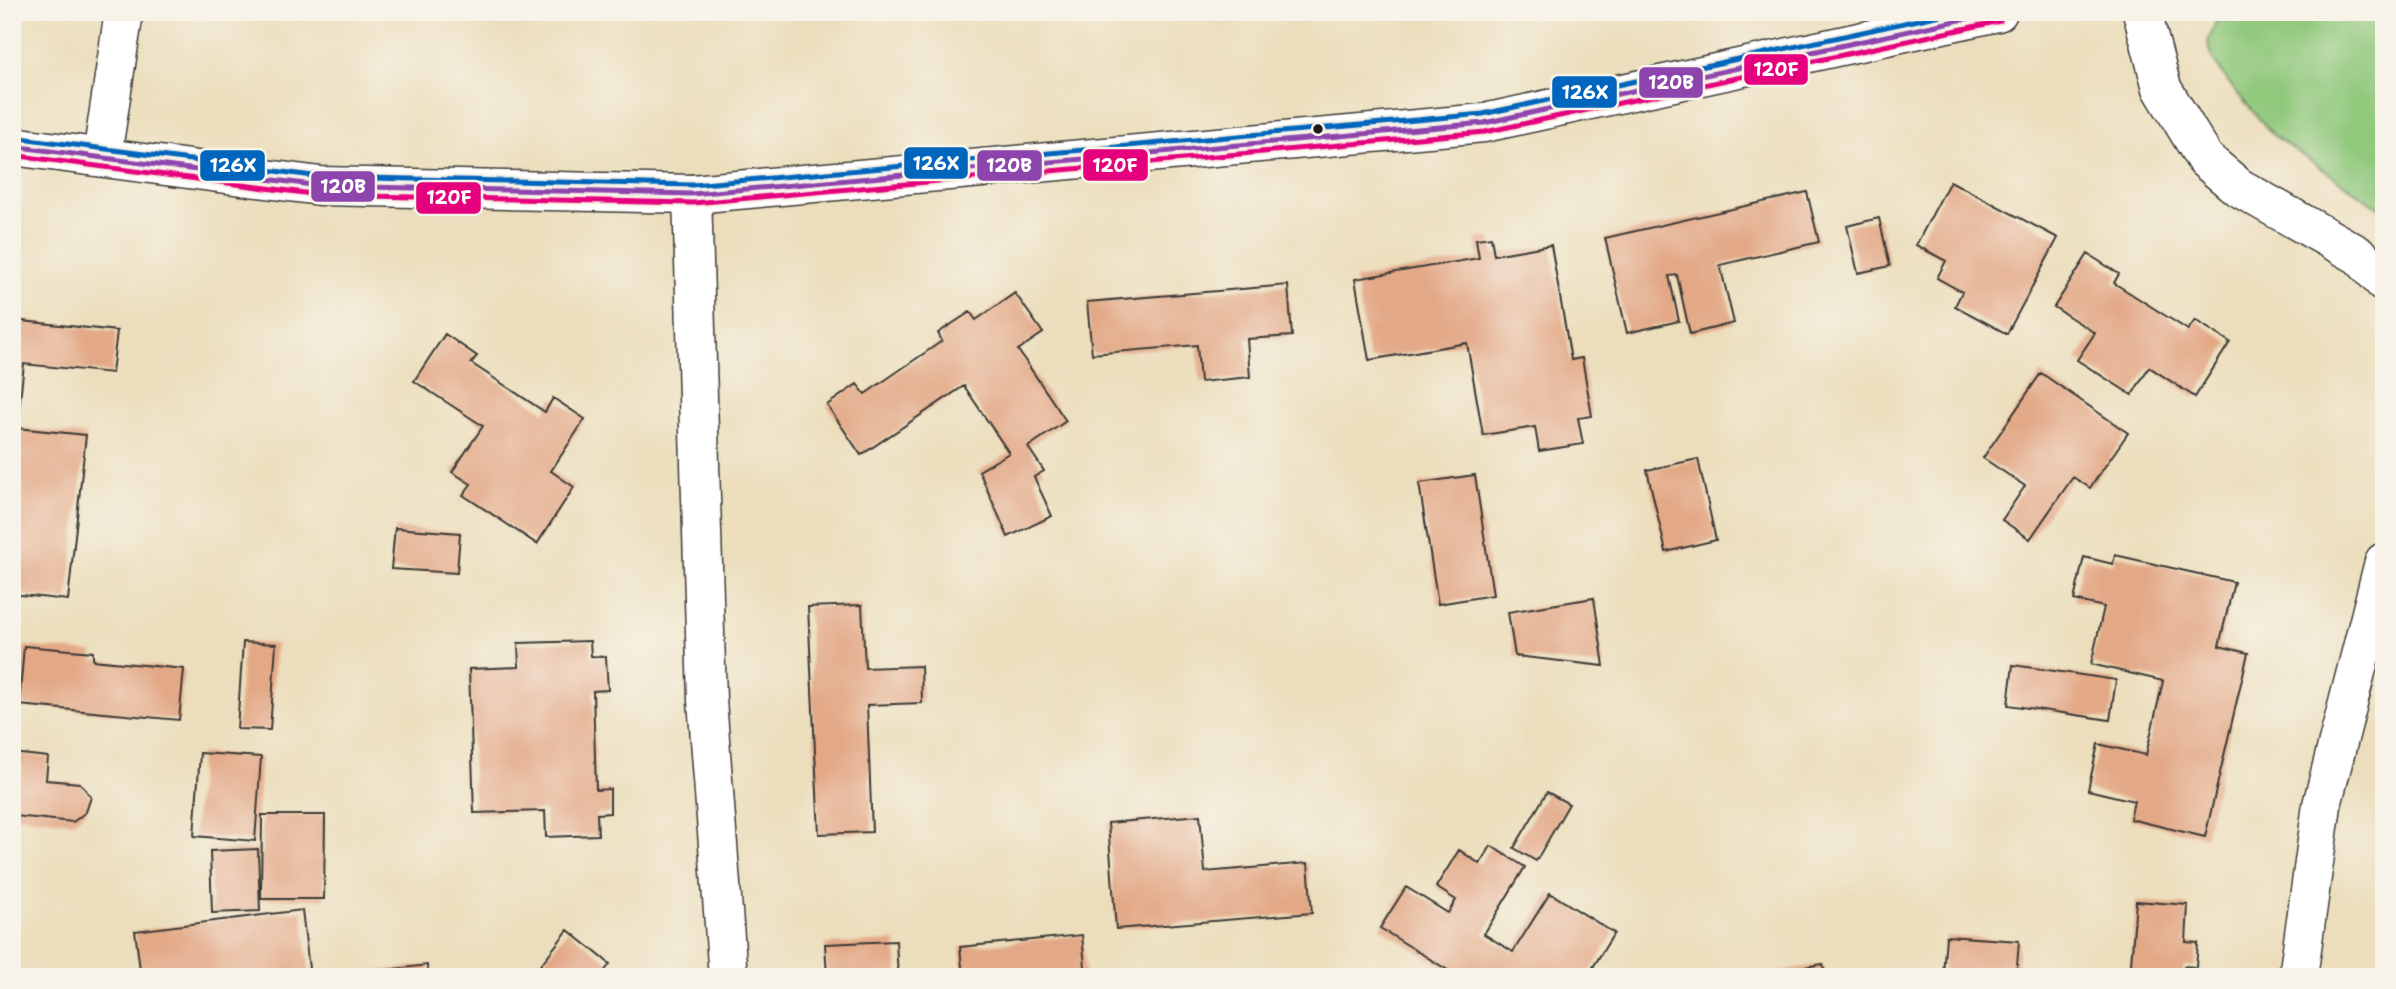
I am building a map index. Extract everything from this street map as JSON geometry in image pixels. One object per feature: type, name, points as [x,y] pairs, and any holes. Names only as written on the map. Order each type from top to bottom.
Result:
[{"type":"main road","points":[[102,156],[124,12]]},
{"type":"main road","points":[[12,146],[320,186],[692,194],[1484,123],[1998,12]]},
{"type":"main road","points":[[2142,12],[2162,88],[2205,159],[2238,187],[2360,256],[2384,282]]},
{"type":"main road","points":[[692,194],[707,700],[728,977]]},
{"type":"main road","points":[[2298,977],[2322,806],[2384,562]]},
{"type":"green space","points":[[2236,12],[2384,12],[2384,211],[2274,136],[2235,91],[2213,60],[2208,42],[2218,16]]},
{"type":"building","points":[[1950,181],[2058,238],[2007,334],[1955,306],[1962,292],[1937,278],[1946,261],[1916,245]]},
{"type":"building","points":[[1807,192],[1819,242],[1720,265],[1734,323],[1690,334],[1677,275],[1669,276],[1679,321],[1627,333],[1605,238]]},
{"type":"building","points":[[1879,218],[1890,266],[1858,273],[1847,226]]},
{"type":"building","points":[[1491,237],[1494,255],[1551,245],[1571,360],[1582,358],[1592,416],[1578,418],[1583,444],[1539,451],[1535,427],[1483,435],[1467,343],[1369,360],[1355,279],[1479,258],[1476,239]]},
{"type":"building","points":[[2088,254],[2119,274],[2114,283],[2188,330],[2195,320],[2230,342],[2195,397],[2149,367],[2132,395],[2077,360],[2095,333],[2054,307]]},
{"type":"building","points":[[1288,285],[1292,336],[1247,339],[1250,377],[1200,382],[1197,345],[1092,354],[1087,302]]},
{"type":"building","points":[[1015,293],[1043,333],[1018,350],[1066,421],[1028,447],[1044,471],[1034,477],[1052,516],[1008,537],[979,471],[1009,453],[964,386],[861,455],[827,405],[857,384],[865,394],[942,341],[938,333],[970,312],[976,320]]},
{"type":"building","points":[[12,320],[117,331],[112,373],[24,364],[17,428],[86,435],[68,600],[12,594]]},
{"type":"building","points":[[445,334],[477,356],[471,363],[545,412],[553,398],[585,419],[551,471],[574,487],[537,544],[463,495],[471,484],[452,472],[483,426],[414,381]]},
{"type":"building","points":[[2041,373],[2128,433],[2090,488],[2073,477],[2030,539],[2002,520],[2025,486],[1983,458]]},
{"type":"building","points":[[1698,459],[1716,540],[1666,552],[1647,470]]},
{"type":"building","points":[[1475,475],[1493,595],[1438,604],[1419,483]]},
{"type":"building","points":[[395,528],[460,533],[457,573],[391,569]]},
{"type":"building","points":[[2115,555],[2234,582],[2219,646],[2248,653],[2205,837],[2130,819],[2134,801],[2088,790],[2098,744],[2146,755],[2163,681],[2091,664],[2104,607],[2074,600],[2084,557],[2113,564]]},
{"type":"building","points":[[1594,598],[1604,666],[1515,656],[1508,612]]},
{"type":"building","points":[[862,605],[865,668],[921,666],[922,703],[867,705],[872,832],[819,834],[808,607]]},
{"type":"building","points":[[590,641],[591,656],[606,657],[608,690],[593,691],[596,790],[610,789],[610,813],[597,814],[598,835],[546,837],[545,811],[474,813],[469,669],[519,667],[518,643]]},
{"type":"building","points":[[243,642],[276,644],[270,730],[237,729]]},
{"type":"building","points":[[24,646],[93,652],[93,660],[184,669],[179,720],[19,705]]},
{"type":"building","points":[[2013,665],[2116,680],[2110,720],[2008,705]]},
{"type":"building","points":[[12,753],[48,757],[46,780],[80,783],[91,797],[86,812],[73,822],[15,816],[12,822]]},
{"type":"building","points":[[200,753],[261,757],[255,841],[194,836]]},
{"type":"building","points":[[1547,792],[1569,804],[1536,861],[1514,848]]},
{"type":"building","points":[[262,815],[325,815],[324,899],[261,899]]},
{"type":"building","points":[[1200,815],[1205,872],[1308,863],[1312,913],[1116,929],[1108,823]]},
{"type":"building","points":[[1491,846],[1525,867],[1484,934],[1513,952],[1550,893],[1614,933],[1587,977],[1459,977],[1380,928],[1406,887],[1448,913],[1456,900],[1436,887],[1459,850],[1480,864]]},
{"type":"building","points":[[258,849],[260,911],[212,913],[210,851]]},
{"type":"building","points":[[2136,901],[2188,905],[2186,942],[2198,943],[2196,967],[2184,966],[2183,977],[2130,977]]},
{"type":"building","points":[[302,910],[310,977],[141,977],[135,931]]},
{"type":"building","points":[[568,930],[610,964],[600,977],[531,977]]},
{"type":"building","points":[[1082,935],[1086,977],[963,977],[960,947]]},
{"type":"building","points":[[1946,936],[2019,941],[2016,977],[1943,974]]},
{"type":"building","points":[[896,941],[898,977],[827,977],[825,944]]},
{"type":"building","points":[[1823,964],[1826,977],[1756,977],[1756,975]]},
{"type":"building","points":[[427,965],[428,977],[344,977],[344,975]]},
{"type":"transit line","name":"126X","points":[[13,137],[321,177],[692,185],[1483,114],[1955,12]]},
{"type":"transit line","name":"120B","points":[[12,146],[320,186],[692,194],[1484,123],[1997,12]]},
{"type":"transit line","name":"120F","points":[[12,155],[320,195],[693,203],[1485,132],[2000,21]]}]
